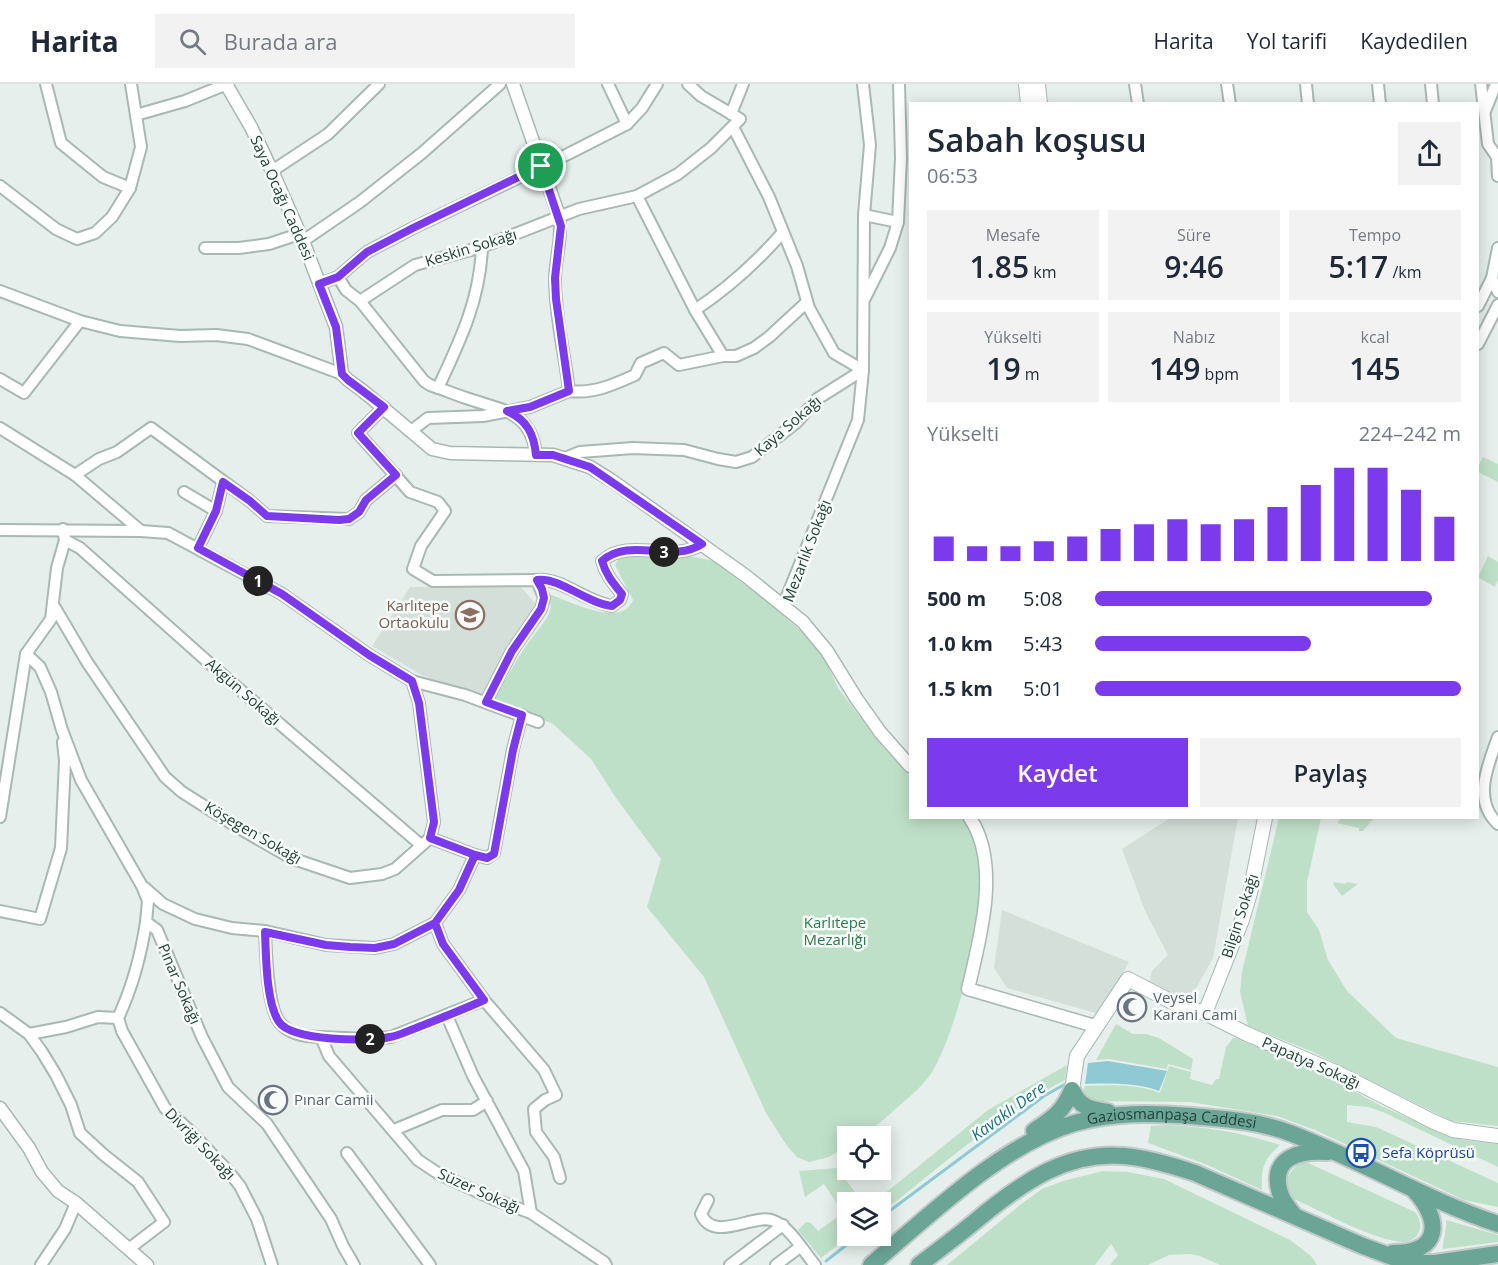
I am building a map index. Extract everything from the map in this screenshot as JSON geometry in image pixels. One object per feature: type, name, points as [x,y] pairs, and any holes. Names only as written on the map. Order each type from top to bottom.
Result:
[{"type":"main road","points":[[1026,84],[1028,102]]},
{"type":"main road","points":[[1038,84],[1040,102]]},
{"type":"main road","name":"Bilgin Sokağı","points":[[1205,1013],[1242,920],[1250,893],[1264,819]]},
{"type":"main road","name":"Papatya Sokağı","points":[[1095,1026],[1128,979],[1176,1004],[1205,1013],[1247,1034],[1340,1074],[1432,1122],[1454,1130],[1498,1136]]},
{"type":"main road","points":[[1000,1160],[1030,1134],[1056,1116],[1066,1104],[1077,1056],[1095,1026]]},
{"type":"main road","points":[[1071,1090],[1077,1101],[1087,1109],[1121,1114]]},
{"type":"main road","name":"Gaziosmanpaşa Caddesi","points":[[872,1265],[930,1214],[1021,1146],[1075,1122],[1121,1114],[1154,1113],[1194,1116],[1262,1125],[1290,1133],[1468,1214],[1498,1224]]},
{"type":"main road","points":[[1293,1214],[1280,1193],[1279,1170],[1286,1160],[1303,1152],[1335,1152]]},
{"type":"main road","points":[[919,1265],[1027,1181],[1059,1165],[1090,1157],[1122,1156],[1166,1164],[1195,1173],[1398,1259],[1425,1264],[1495,1258]]},
{"type":"main road","points":[[1363,1246],[1392,1253],[1404,1253],[1414,1251],[1428,1241],[1434,1229],[1433,1220],[1426,1205],[1412,1187]]},
{"type":"street","points":[[46,84],[61,143],[102,177],[130,188]]},
{"type":"street","points":[[0,186],[56,230],[77,239],[95,233],[112,217],[130,188],[141,147],[131,84]]},
{"type":"street","points":[[136,115],[185,101],[226,84]]},
{"type":"street","name":"Saya Ocağı Caddesi","points":[[226,84],[272,171],[301,237],[336,327],[342,374]]},
{"type":"street","points":[[272,171],[328,134],[379,84]]},
{"type":"street","points":[[206,248],[249,247],[301,237],[360,201],[422,153],[500,84]]},
{"type":"street","points":[[513,84],[561,226],[555,278],[556,299],[569,391]]},
{"type":"street","points":[[608,84],[627,124]]},
{"type":"street","points":[[319,284],[338,277],[367,252],[413,228],[627,124],[642,108],[657,84]]},
{"type":"street","points":[[688,84],[735,120],[797,266],[807,302],[834,353],[863,370]]},
{"type":"street","points":[[735,120],[742,84]]},
{"type":"street","name":"Mezarlık Sokağı","points":[[862,84],[870,145],[864,215],[863,370],[858,420],[783,606],[803,622],[814,635],[880,732],[909,765]]},
{"type":"street","points":[[863,302],[890,248],[898,222],[902,158],[899,84]]},
{"type":"street","points":[[1136,84],[1138,102]]},
{"type":"street","points":[[1227,84],[1230,102]]},
{"type":"street","points":[[1306,84],[1308,102]]},
{"type":"street","points":[[1378,84],[1380,102]]},
{"type":"street","points":[[1431,84],[1433,102]]},
{"type":"street","points":[[1481,84],[1483,145],[1498,156],[1498,176]]},
{"type":"street","points":[[1483,114],[1496,84]]},
{"type":"street","name":"Keskin Sokağı","points":[[360,301],[415,265],[482,248],[579,209],[637,196],[678,174],[711,148],[735,120]]},
{"type":"street","points":[[637,196],[695,310],[723,356]]},
{"type":"street","points":[[864,215],[898,222]]},
{"type":"street","points":[[695,310],[720,293],[759,260],[783,232]]},
{"type":"street","points":[[438,388],[474,305],[481,272],[482,248]]},
{"type":"street","points":[[1498,248],[1495,277],[1498,292]]},
{"type":"street","points":[[338,277],[346,290],[360,301],[424,381],[519,416],[535,439],[536,455]]},
{"type":"street","points":[[1479,279],[1495,277]]},
{"type":"street","points":[[1479,304],[1495,277]]},
{"type":"street","points":[[0,291],[80,321],[120,331],[180,336],[216,335],[248,339],[342,374],[432,449],[450,453],[553,455],[590,467],[702,544],[783,606]]},
{"type":"street","points":[[411,431],[428,418],[483,416],[530,407],[569,391],[585,393],[611,386],[635,375],[641,363],[664,353],[679,365],[723,356],[736,356],[754,348],[769,337],[807,302]]},
{"type":"street","points":[[1479,342],[1498,304]]},
{"type":"street","points":[[0,379],[24,393],[80,321]]},
{"type":"street","name":"Kaya Sokağı","points":[[565,458],[580,452],[633,448],[684,450],[736,462],[753,458],[766,445],[797,422],[817,399],[863,370]]},
{"type":"street","points":[[384,407],[358,433],[410,492],[438,502],[445,511],[421,546],[413,569],[433,581],[545,579],[556,582],[599,604],[612,606],[620,600],[622,594],[604,570],[602,561],[609,554],[640,550],[672,552],[693,550],[702,544]]},
{"type":"street","points":[[0,428],[75,475],[141,531]]},
{"type":"street","points":[[75,475],[99,459],[117,452],[151,428],[267,516],[349,519],[359,512],[366,500],[396,475]]},
{"type":"street","points":[[198,548],[216,511],[223,482]]},
{"type":"street","points":[[184,492],[216,511]]},
{"type":"street","points":[[0,530],[64,535],[141,531],[168,533],[282,594],[369,655],[412,681],[486,702],[538,722]]},
{"type":"street","points":[[0,817],[26,654],[51,619],[57,568],[64,535]]},
{"type":"street","name":"Akgün Sokağı","points":[[64,535],[421,845]]},
{"type":"street","points":[[486,702],[512,651],[541,609],[544,598],[537,580]]},
{"type":"street","name":"Köşegen Sokağı","points":[[54,606],[87,662],[165,777],[182,792],[239,828],[291,858],[350,878],[382,874],[395,869],[430,838]]},
{"type":"street","points":[[26,654],[40,667],[51,692],[62,730],[81,780],[142,886],[148,901],[142,944],[127,999],[118,1018],[99,1017],[66,1027],[30,1034]]},
{"type":"street","points":[[412,681],[419,703],[434,822],[430,838],[475,855],[487,858],[494,854],[513,750],[522,715]]},
{"type":"street","points":[[0,911],[39,919],[61,848],[65,761],[62,730]]},
{"type":"street","points":[[1498,737],[1484,784],[1482,807],[1498,824]]},
{"type":"street","points":[[971,819],[983,849],[986,868],[985,902],[968,989],[1095,1026]]},
{"type":"street","points":[[142,886],[163,904],[195,919],[326,945],[375,948],[394,944],[435,923],[459,890],[475,855]]},
{"type":"street","name":"Pınar Sokağı","points":[[146,922],[157,930],[202,1037],[228,1087],[267,1124],[331,1219],[354,1265]]},
{"type":"street","points":[[435,923],[443,944],[484,1000],[544,1070],[556,1095],[534,1109],[534,1121],[536,1132],[554,1157],[560,1178]]},
{"type":"street","points":[[265,932],[274,1011],[280,1024],[294,1033],[321,1037],[368,1039],[391,1037],[484,1000]]},
{"type":"street","points":[[0,1013],[30,1034],[71,1104],[80,1133],[138,1182],[164,1222],[130,1248]]},
{"type":"street","points":[[447,1016],[473,1076],[524,1171],[531,1214]]},
{"type":"street","name":"Divriği Sokağı","points":[[118,1018],[122,1031],[165,1108],[230,1172],[240,1186],[257,1219],[272,1265]]},
{"type":"street","name":"Süzer Sokağı","points":[[321,1037],[328,1056],[418,1160],[439,1174],[531,1214],[606,1265]]},
{"type":"street","points":[[394,1130],[442,1110],[473,1110],[487,1101]]},
{"type":"street","points":[[0,1108],[29,1148],[42,1172],[58,1191],[76,1203],[147,1265]]},
{"type":"street","points":[[347,1153],[430,1265]]},
{"type":"street","points":[[708,1200],[700,1214],[704,1221],[714,1226],[730,1227],[771,1219],[783,1225],[814,1263]]},
{"type":"street","points":[[41,1265],[65,1229],[76,1203]]},
{"type":"street","points":[[730,1265],[783,1225]]},
{"type":"street","points":[[1363,1246],[1400,1265]]},
{"type":"street","points":[[776,1265],[800,1247]]},
{"type":"shaded area","points":[[520,586],[536,604],[484,699],[422,675],[372,646],[410,587]]},
{"type":"shaded area","points":[[1168,819],[1238,819],[1213,958],[1194,992],[1183,998],[1149,984],[1152,971],[1168,955],[1145,911],[1122,849]]},
{"type":"shaded area","points":[[1002,910],[1129,962],[1099,1014],[1007,988],[994,968]]},
{"type":"green space","points":[[1483,457],[1498,464],[1498,482],[1479,472],[1479,465]]},
{"type":"green space","name":"Karlıtepe Mezarlığı","points":[[636,553],[694,557],[714,561],[801,631],[825,659],[838,688],[881,745],[909,774],[909,819],[964,819],[976,841],[981,862],[981,891],[977,923],[962,993],[942,1052],[928,1078],[875,1126],[837,1126],[837,1152],[829,1157],[809,1162],[797,1157],[787,1146],[766,1113],[704,977],[647,907],[661,859],[616,798],[591,759],[553,724],[494,699],[523,650],[547,618],[551,608],[549,594],[581,607],[607,613],[627,608],[633,600],[615,565],[620,557]]},
{"type":"green space","points":[[1488,556],[1498,562],[1498,580],[1495,587],[1479,578]]},
{"type":"green space","points":[[1279,819],[1321,819],[1307,882],[1307,912],[1319,930],[1328,960],[1347,991],[1396,1038],[1498,1067],[1498,1126],[1451,1121],[1313,1052],[1248,1026],[1240,992],[1242,972]]},
{"type":"green space","points":[[1340,819],[1373,819],[1363,831],[1337,823]]},
{"type":"green space","points":[[1334,882],[1358,884],[1342,896],[1333,884]]},
{"type":"green space","points":[[1116,1024],[1133,1034],[1146,1034],[1159,1038],[1193,1059],[1191,1070],[1168,1064],[1167,1069],[1109,1059],[1096,1060]]},
{"type":"green space","points":[[1233,1038],[1323,1074],[1381,1106],[1447,1135],[1463,1140],[1498,1144],[1498,1167],[1383,1112],[1368,1107],[1347,1105],[1347,1122],[1376,1127],[1498,1183],[1498,1207],[1464,1200],[1315,1130],[1277,1116],[1190,1102],[1094,1101],[1087,1100],[1084,1095],[1085,1086],[1104,1085],[1132,1087],[1160,1093],[1169,1066],[1191,1072],[1190,1079],[1212,1085],[1216,1079],[1219,1079],[1226,1047]]},
{"type":"green space","points":[[1067,1065],[1065,1080],[993,1125],[891,1205],[891,1192],[887,1192],[988,1110]]},
{"type":"green space","points":[[1166,1125],[1224,1131],[1280,1145],[1264,1165],[1262,1190],[1205,1164],[1148,1143],[1151,1126]]},
{"type":"green space","points":[[1302,1163],[1308,1163],[1415,1212],[1420,1224],[1418,1234],[1406,1242],[1378,1237],[1294,1199],[1287,1184],[1289,1174]]},
{"type":"green space","points":[[837,1168],[837,1180],[846,1180],[855,1192],[837,1192],[837,1204],[824,1184],[805,1197],[799,1171]]},
{"type":"green space","points":[[1103,1171],[1128,1172],[1164,1179],[1290,1240],[1311,1256],[1317,1265],[1220,1265],[1191,1254],[1169,1255],[1148,1265],[1110,1265],[1118,1255],[1111,1244],[1095,1265],[947,1265],[1042,1189]]},
{"type":"green space","points":[[837,1217],[837,1246],[821,1258],[798,1230],[806,1222],[811,1223],[818,1231]]},
{"type":"green space","points":[[1446,1220],[1498,1235],[1498,1242],[1443,1249]]},
{"type":"water","points":[[1108,1061],[1167,1071],[1159,1091],[1133,1085],[1085,1084],[1088,1063]]},
{"type":"waterway","name":"Kavaklı Dere","points":[[891,1210],[1044,1096],[1069,1082]]},
{"type":"waterway","name":"Kavaklı Dere","points":[[826,1261],[845,1246]]},
{"type":"place","name":"Karlıtepe Ortaokulu","points":[[470,615]]},
{"type":"place","name":"Veysel Karani Cami","points":[[1132,1007]]},
{"type":"place","name":"Pınar Camii","points":[[273,1100]]},
{"type":"place","name":"Sefa Köprüsü","points":[[1361,1153]]},
{"type":"route","points":[[541,166],[367,252],[338,277],[319,284],[336,327],[342,374],[384,407],[358,433],[396,475],[366,500],[359,512],[349,519],[339,520],[267,516],[223,482],[216,511],[198,548],[282,594],[369,655],[412,681],[419,703],[434,822],[430,838],[475,855],[459,890],[435,923],[394,944],[375,948],[326,945],[265,932],[274,1011],[280,1024],[294,1033],[309,1037],[368,1039],[391,1037],[484,1000],[443,944],[435,923],[447,906],[459,890],[475,855],[487,858],[494,854],[513,750],[522,715],[486,702],[512,651],[541,609],[544,598],[537,580],[545,579],[556,582],[599,604],[612,606],[620,600],[622,594],[604,570],[602,561],[609,554],[640,550],[672,552],[693,550],[702,544],[590,467],[553,455],[536,455],[535,439],[519,416],[507,411],[530,407],[569,391],[556,299],[555,278],[561,226],[541,166]]}]
